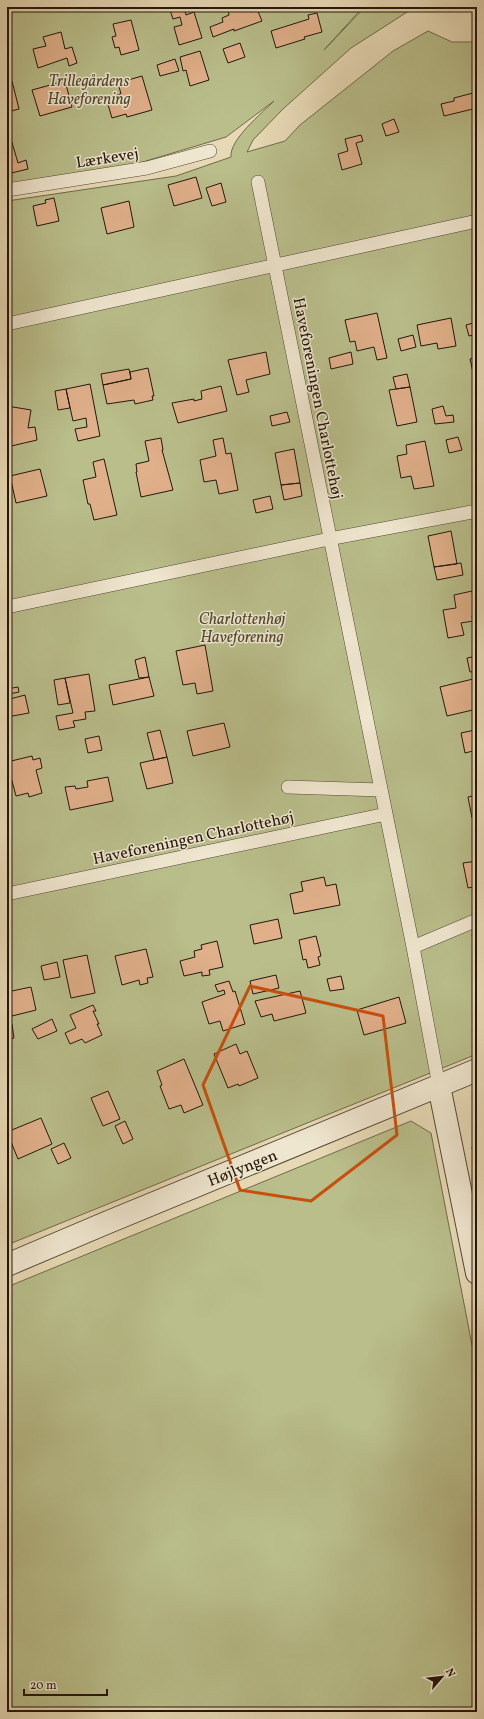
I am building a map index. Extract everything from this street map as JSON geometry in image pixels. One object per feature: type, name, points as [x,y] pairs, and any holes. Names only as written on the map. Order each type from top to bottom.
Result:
[{"type":"street","name":"Højlyngen","points":[[7,1265],[477,1070]]},
{"type":"street","points":[[439,1086],[477,1273]]},
{"type":"lane","name":"Lærkevej","points":[[7,190],[147,168],[210,151]]},
{"type":"lane","name":"Haveforeningen Charlottehøj","points":[[258,182],[329,539],[382,790],[439,1086]]},
{"type":"lane","points":[[7,324],[275,264],[477,221]]},
{"type":"lane","points":[[7,607],[329,539],[477,511]]},
{"type":"lane","points":[[288,787],[382,790]]},
{"type":"lane","name":"Haveforeningen Charlottehøj","points":[[7,894],[386,814]]},
{"type":"lane","points":[[413,947],[477,920]]},
{"type":"highlighted area","points":[[250,986],[383,1016],[397,1135],[311,1201],[240,1190],[203,1085]]},
{"type":"green space","name":"Charlottenhøj Haveforening","points":[[7,7],[363,7],[324,50],[365,7],[415,7],[351,48],[283,109],[253,140],[247,152],[285,141],[300,125],[393,51],[428,31],[452,42],[477,42],[477,1054],[7,1245],[7,201],[176,176],[231,157],[235,143],[247,127],[274,101],[226,137],[136,164],[7,185]]},
{"type":"green space","points":[[411,1121],[431,1133],[477,1371],[477,1712],[7,1712],[7,1287]]},
{"type":"building","points":[[169,7],[184,7],[186,15],[194,12],[202,38],[179,45],[174,27],[182,25],[180,17],[173,19]]},
{"type":"building","points":[[236,7],[249,7],[251,12],[257,9],[262,21],[213,37],[210,27],[223,22],[222,18],[229,15],[228,10]]},
{"type":"building","points":[[317,13],[322,32],[276,48],[271,31],[309,19],[308,15]]},
{"type":"building","points":[[131,20],[139,50],[121,55],[119,47],[115,48],[112,37],[116,36],[113,24]]},
{"type":"building","points":[[61,32],[65,49],[72,47],[77,63],[69,66],[67,58],[38,68],[33,49],[46,46],[43,37]]},
{"type":"building","points":[[240,43],[245,57],[228,63],[223,49]]},
{"type":"building","points":[[200,51],[209,80],[190,86],[186,70],[183,71],[180,57]]},
{"type":"building","points":[[175,59],[179,71],[160,76],[157,65]]},
{"type":"building","points":[[142,76],[152,110],[127,117],[126,114],[112,118],[106,98],[121,94],[118,83]]},
{"type":"building","points":[[12,81],[19,109],[7,112],[7,83]]},
{"type":"building","points":[[65,81],[72,107],[40,116],[32,90]]},
{"type":"building","points":[[473,93],[477,108],[444,116],[441,104],[454,101],[454,98]]},
{"type":"building","points":[[394,119],[399,132],[386,136],[382,124]]},
{"type":"building","points":[[361,135],[363,141],[356,143],[362,164],[342,170],[338,154],[348,151],[345,139]]},
{"type":"building","points":[[11,139],[18,163],[26,160],[28,169],[7,174],[7,140]]},
{"type":"building","points":[[196,177],[202,198],[174,206],[168,185]]},
{"type":"building","points":[[221,183],[226,202],[212,206],[206,188]]},
{"type":"building","points":[[54,198],[59,221],[37,226],[33,206],[46,203],[45,200]]},
{"type":"building","points":[[129,201],[134,227],[107,234],[101,208]]},
{"type":"building","points":[[377,313],[387,358],[377,360],[374,347],[357,351],[355,341],[350,342],[345,320]]},
{"type":"building","points":[[451,318],[456,346],[438,349],[437,343],[421,346],[417,325]]},
{"type":"building","points":[[477,322],[477,334],[469,336],[466,325]]},
{"type":"building","points":[[413,335],[416,347],[401,351],[398,339]]},
{"type":"building","points":[[266,352],[270,374],[246,380],[249,392],[237,395],[228,360]]},
{"type":"building","points":[[351,352],[353,364],[331,369],[329,358]]},
{"type":"building","points":[[477,357],[477,381],[475,381],[470,359]]},
{"type":"building","points":[[148,368],[154,396],[152,396],[153,400],[135,404],[134,400],[107,404],[103,385],[131,379],[130,372]]},
{"type":"building","points":[[129,369],[131,379],[103,385],[101,374]]},
{"type":"building","points":[[407,374],[410,387],[396,389],[393,377]]},
{"type":"building","points":[[90,384],[100,436],[78,441],[75,429],[87,427],[86,418],[73,421],[66,389]]},
{"type":"building","points":[[221,386],[227,411],[178,423],[172,403],[202,399],[201,391]]},
{"type":"building","points":[[410,387],[417,422],[397,426],[389,390]]},
{"type":"building","points":[[66,389],[70,408],[58,410],[55,391]]},
{"type":"building","points":[[7,406],[31,410],[28,428],[35,427],[37,440],[7,447]]},
{"type":"building","points":[[443,406],[446,416],[453,415],[454,422],[435,424],[432,409]]},
{"type":"building","points":[[287,412],[290,422],[272,426],[270,416]]},
{"type":"building","points":[[458,437],[462,450],[449,453],[446,440]]},
{"type":"building","points":[[161,438],[162,450],[173,490],[141,497],[136,464],[149,461],[145,441]]},
{"type":"building","points":[[223,438],[226,454],[231,453],[238,490],[219,494],[216,480],[204,482],[200,460],[216,456],[213,440]]},
{"type":"building","points":[[425,441],[434,486],[414,489],[411,476],[401,478],[397,456],[407,454],[406,445]]},
{"type":"building","points":[[294,449],[300,483],[281,485],[275,453]]},
{"type":"building","points":[[104,459],[117,515],[94,520],[90,504],[88,504],[83,480],[96,477],[93,462]]},
{"type":"building","points":[[40,469],[47,496],[16,503],[10,476]]},
{"type":"building","points":[[300,483],[302,496],[284,500],[281,485]]},
{"type":"building","points":[[270,496],[273,509],[256,513],[253,500]]},
{"type":"building","points":[[451,531],[457,564],[434,567],[428,536]]},
{"type":"building","points":[[461,563],[463,575],[437,580],[434,567]]},
{"type":"building","points":[[472,591],[477,615],[472,616],[473,621],[461,623],[464,635],[448,638],[443,610],[456,608],[454,595]]},
{"type":"building","points":[[205,645],[213,691],[197,694],[195,683],[183,685],[176,651]]},
{"type":"building","points":[[477,656],[477,671],[470,672],[467,658]]},
{"type":"building","points":[[145,657],[149,677],[139,678],[135,660]]},
{"type":"building","points":[[89,674],[95,711],[85,712],[86,719],[73,721],[75,727],[59,730],[56,716],[73,713],[65,678]]},
{"type":"building","points":[[149,677],[154,696],[113,705],[109,685]]},
{"type":"building","points":[[65,678],[70,703],[58,705],[54,680]]},
{"type":"building","points":[[473,679],[474,681],[477,680],[477,709],[447,716],[440,687]]},
{"type":"building","points":[[18,687],[19,692],[9,694],[10,699],[25,695],[29,713],[7,717],[7,689]]},
{"type":"building","points":[[224,723],[230,747],[193,756],[187,731]]},
{"type":"building","points":[[160,730],[167,757],[154,760],[147,733]]},
{"type":"building","points":[[477,730],[477,750],[465,753],[461,733]]},
{"type":"building","points":[[99,736],[102,750],[88,753],[85,739]]},
{"type":"building","points":[[32,756],[33,760],[40,758],[42,768],[36,770],[42,793],[29,797],[28,793],[16,796],[7,762]]},
{"type":"building","points":[[167,757],[173,783],[147,789],[140,763]]},
{"type":"building","points":[[108,777],[113,801],[70,810],[65,787],[75,786],[76,789],[88,787],[87,781]]},
{"type":"building","points":[[477,795],[477,817],[472,818],[468,797]]},
{"type":"building","points":[[477,861],[477,886],[468,888],[463,863]]},
{"type":"building","points":[[324,877],[326,886],[336,884],[340,905],[294,914],[290,894],[303,891],[301,882]]},
{"type":"building","points":[[278,919],[282,938],[254,944],[250,925]]},
{"type":"building","points":[[477,933],[477,948],[472,935]]},
{"type":"building","points":[[316,936],[321,956],[318,957],[320,965],[308,968],[306,959],[303,960],[299,940]]},
{"type":"building","points":[[217,941],[223,967],[209,970],[210,975],[202,976],[202,972],[184,976],[180,961],[195,957],[194,951],[202,949],[201,945]]},
{"type":"building","points":[[146,949],[153,977],[147,978],[148,983],[140,985],[139,980],[122,985],[115,956]]},
{"type":"building","points":[[87,955],[95,993],[71,998],[63,960]]},
{"type":"building","points":[[57,962],[60,977],[44,980],[41,966]]},
{"type":"building","points":[[276,975],[279,988],[253,994],[250,981]]},
{"type":"building","points":[[341,976],[344,989],[330,991],[327,979]]},
{"type":"building","points":[[229,981],[233,992],[235,991],[245,1024],[223,1031],[220,1021],[209,1024],[202,1002],[225,994],[224,990],[218,992],[215,985]]},
{"type":"building","points":[[31,987],[36,1010],[12,1016],[7,992]]},
{"type":"building","points":[[300,991],[306,1013],[274,1021],[272,1014],[261,1017],[255,1001]]},
{"type":"building","points":[[399,997],[406,1023],[364,1035],[357,1010]]},
{"type":"building","points":[[93,1005],[96,1011],[93,1011],[102,1035],[85,1043],[82,1039],[70,1044],[65,1033],[76,1028],[70,1015]]},
{"type":"building","points":[[52,1019],[57,1031],[38,1039],[32,1029]]},
{"type":"building","points":[[12,1024],[14,1038],[7,1040],[7,1025]]},
{"type":"building","points":[[236,1044],[240,1054],[247,1051],[258,1078],[239,1086],[238,1084],[228,1088],[214,1054]]},
{"type":"building","points":[[184,1059],[203,1105],[184,1113],[181,1105],[169,1109],[160,1086],[162,1085],[157,1071]]},
{"type":"building","points":[[108,1091],[120,1119],[103,1126],[91,1098]]},
{"type":"building","points":[[41,1118],[52,1144],[18,1159],[7,1132]]},
{"type":"building","points":[[125,1121],[133,1139],[123,1144],[115,1126]]},
{"type":"building","points":[[64,1143],[71,1158],[58,1164],[51,1149]]},
{"type":"building","points":[[472,1147],[477,1147],[477,1165],[475,1166]]},
{"type":"park label","name":"Trillegårdens Haveforening","points":[[89,89]]}]
